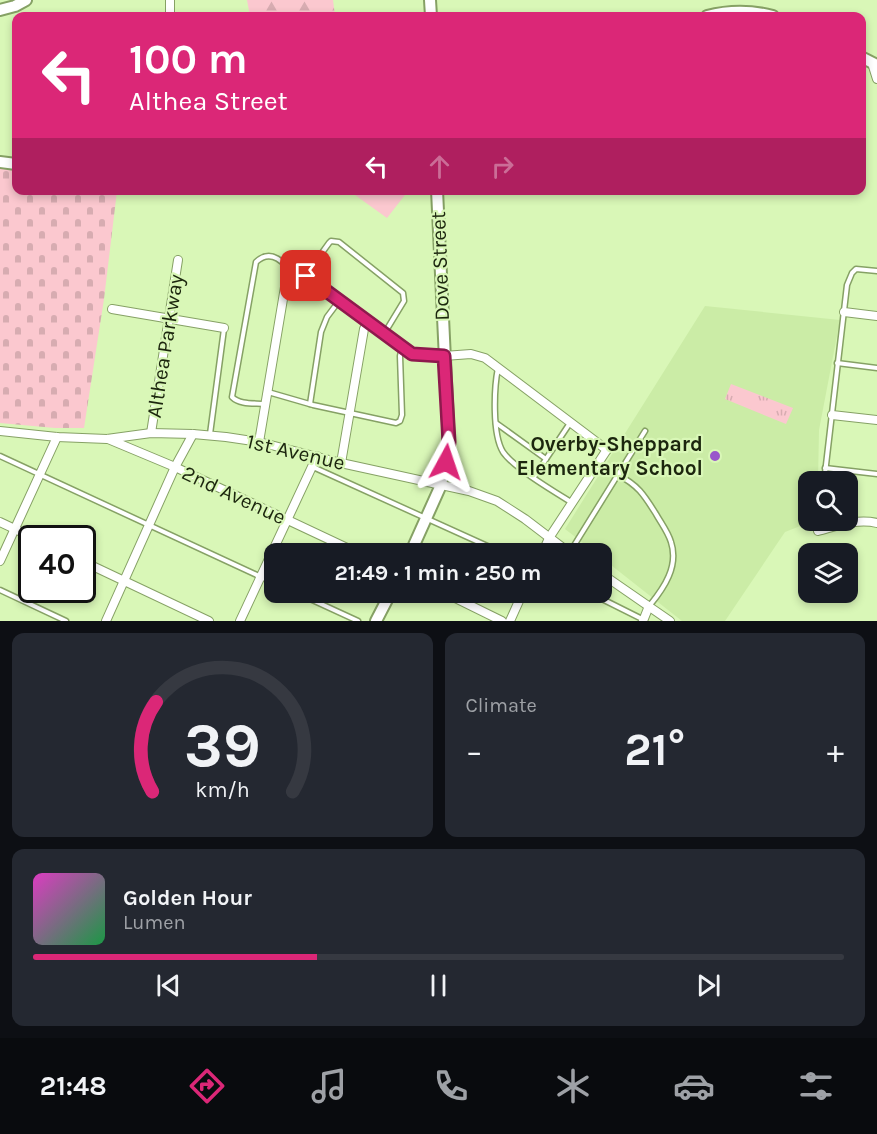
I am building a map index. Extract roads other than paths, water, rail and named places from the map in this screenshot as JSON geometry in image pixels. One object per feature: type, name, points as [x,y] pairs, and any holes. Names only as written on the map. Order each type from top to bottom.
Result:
[{"type":"street","points":[[0,10],[26,0]]},
{"type":"street","points":[[725,12],[741,10],[752,12]]},
{"type":"street","points":[[875,64],[873,71],[877,79]]},
{"type":"street","name":"Dove Street","points":[[415,543],[441,485],[449,444],[437,195]]},
{"type":"street","name":"Althea Parkway","points":[[151,433],[178,260]]},
{"type":"street","points":[[259,442],[285,287],[292,278],[298,275],[306,276],[412,354],[444,356],[471,354],[485,358],[607,450]]},
{"type":"street","points":[[112,309],[224,328]]},
{"type":"street","points":[[844,312],[877,316]]},
{"type":"street","points":[[341,462],[364,329],[368,322]]},
{"type":"street","points":[[832,415],[877,420]]},
{"type":"street","name":"1st Avenue","points":[[0,431],[57,437],[107,438],[151,433],[193,434],[259,442],[469,491],[497,501],[556,543]]},
{"type":"street","points":[[106,621],[175,467],[193,434]]},
{"type":"street","points":[[0,561],[57,437]]},
{"type":"street","name":"2nd Avenue","points":[[107,438],[175,467],[337,543]]},
{"type":"street","points":[[547,543],[612,442]]},
{"type":"street","points":[[240,621],[316,456]]},
{"type":"street","points":[[0,522],[18,531]]},
{"type":"street","points":[[858,523],[877,524]]},
{"type":"street","points":[[96,568],[209,621]]},
{"type":"street","points":[[612,581],[670,621]]},
{"type":"street","points":[[376,621],[385,603]]},
{"type":"street","points":[[465,603],[502,621]]},
{"type":"street","points":[[510,621],[518,603]]},
{"type":"street","points":[[643,620],[649,606]]},
{"type":"lane","points":[[306,276],[329,243],[339,242],[403,293],[404,301],[384,334]]},
{"type":"lane","points":[[265,404],[234,400],[232,397],[256,262],[264,257],[277,258],[288,268],[292,278]]},
{"type":"lane","points":[[825,471],[847,285],[856,269],[877,271]]},
{"type":"lane","points":[[310,404],[321,332],[327,317],[339,301]]},
{"type":"lane","points":[[210,435],[224,328]]},
{"type":"lane","points":[[267,392],[396,423],[400,421],[402,415],[400,356],[402,348]]},
{"type":"lane","points":[[837,363],[877,368]]},
{"type":"lane","points":[[498,368],[495,381],[496,423],[503,451],[513,462],[573,503]]},
{"type":"lane","points":[[534,477],[571,422]]},
{"type":"lane","points":[[496,423],[546,459]]},
{"type":"lane","points":[[577,543],[645,431]]},
{"type":"lane","points":[[0,456],[264,578]]},
{"type":"lane","points":[[312,466],[481,543]]},
{"type":"lane","points":[[825,468],[877,474]]},
{"type":"lane","points":[[618,475],[630,481],[642,492],[672,544],[673,559],[670,574],[649,606]]},
{"type":"lane","points":[[0,590],[66,621]]},
{"type":"lane","points":[[319,603],[358,621]]},
{"type":"lane","points":[[610,603],[643,620]]},
{"type":"place","name":"Overby-Sheppard Elementary School","points":[[715,456]]}]
